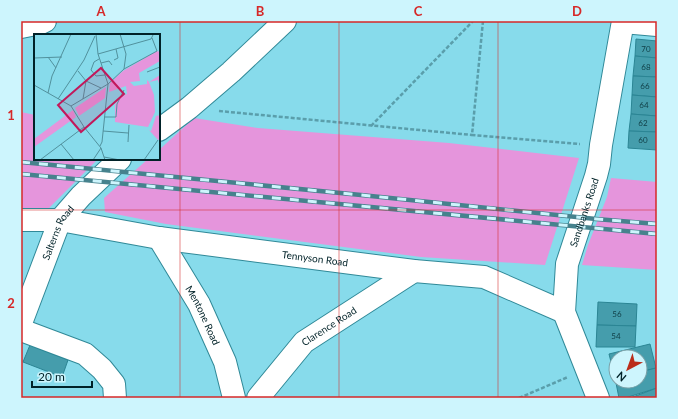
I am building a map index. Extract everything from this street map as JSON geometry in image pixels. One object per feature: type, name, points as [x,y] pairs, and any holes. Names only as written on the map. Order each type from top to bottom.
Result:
[{"type":"street","points":[[21,27],[45,21]]},
{"type":"street","points":[[160,129],[189,108],[231,72],[285,21]]},
{"type":"street","points":[[623,22],[657,25]]},
{"type":"street","name":"Sandbanks Road","points":[[598,398],[564,312],[567,264],[599,164],[623,22]]},
{"type":"street","name":"Salterns Road","points":[[21,323],[60,220],[81,196],[119,160]]},
{"type":"street","name":"Tennyson Road","points":[[21,220],[60,220],[158,238],[414,271],[484,278],[564,312]]},
{"type":"street","name":"Mentone Road","points":[[158,238],[199,304],[225,362],[234,398]]},
{"type":"street","name":"Clarence Road","points":[[258,398],[304,342],[414,271]]},
{"type":"street","points":[[21,330],[85,354],[102,369],[114,384],[115,398]]},
{"type":"path","points":[[371,126],[473,21]]},
{"type":"path","points":[[472,135],[483,21]]},
{"type":"path","points":[[189,108],[371,126],[601,145]]},
{"type":"path","points":[[519,398],[587,370]]},
{"type":"shaded area","points":[[21,112],[34,115],[34,160],[97,160],[37,220],[21,220]]},
{"type":"shaded area","points":[[194,118],[258,128],[449,143],[579,158],[545,265],[421,257],[166,224],[105,212],[104,198],[147,160],[160,160],[160,149]]},
{"type":"shaded area","points":[[611,178],[657,182],[657,270],[582,265],[588,245],[607,197]]},
{"type":"building","points":[[636,39],[657,41],[657,58],[635,56]]},
{"type":"building","points":[[635,56],[657,58],[657,77],[633,76]]},
{"type":"building","points":[[633,76],[657,77],[657,97],[632,95]]},
{"type":"building","points":[[632,95],[657,97],[657,116],[631,114]]},
{"type":"building","points":[[631,114],[657,116],[657,132],[629,131]]},
{"type":"building","points":[[629,131],[657,132],[657,150],[628,148]]},
{"type":"building","points":[[598,302],[637,304],[636,326],[597,325]]},
{"type":"building","points":[[597,325],[636,326],[635,347],[596,347]]},
{"type":"building","points":[[650,344],[656,368],[648,370],[648,349],[630,349]]},
{"type":"building","points":[[30,345],[68,360],[62,377],[23,362]]},
{"type":"building","points":[[656,368],[657,388],[625,398],[619,398],[617,389],[648,389],[648,370]]},
{"type":"building","points":[[657,388],[657,398],[630,398]]},
{"type":"railway","points":[[21,162],[657,224]]},
{"type":"railway","points":[[21,174],[657,234]]}]
